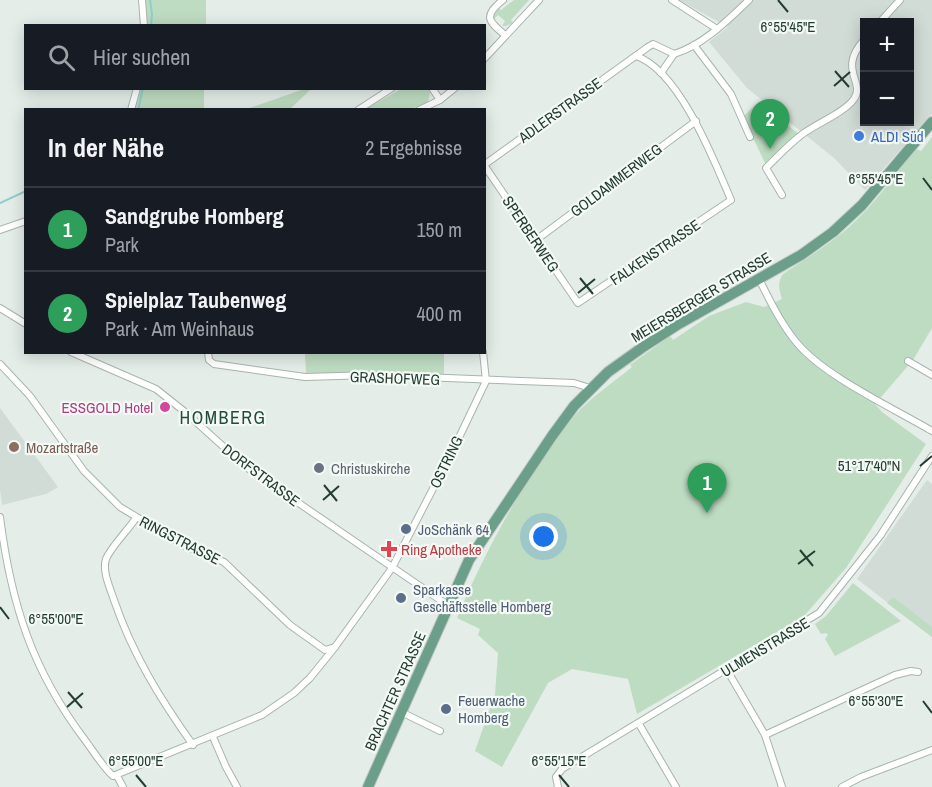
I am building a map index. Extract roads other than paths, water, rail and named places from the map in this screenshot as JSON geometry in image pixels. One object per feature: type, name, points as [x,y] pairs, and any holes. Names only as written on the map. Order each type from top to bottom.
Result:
[{"type":"main road","name":"MEIERSBERGER STRASSE","points":[[449,606],[469,560],[487,532],[565,417],[590,388],[608,372],[660,336],[810,249],[844,223],[932,122]]},
{"type":"main road","name":"BRACHTER STRASSE","points":[[368,787],[449,606]]},
{"type":"street","points":[[142,0],[144,24]]},
{"type":"street","points":[[503,0],[490,13],[489,18],[492,25],[505,35]]},
{"type":"street","points":[[486,57],[539,0]]},
{"type":"street","points":[[672,0],[717,29]]},
{"type":"street","points":[[661,73],[674,54],[694,45],[717,29],[749,0]]},
{"type":"street","points":[[884,18],[900,0]]},
{"type":"street","name":"ADLERSTRASSE","points":[[486,164],[653,44],[674,54]]},
{"type":"street","points":[[782,195],[766,168],[802,134],[855,99],[856,85],[851,65],[855,50],[860,44]]},
{"type":"street","points":[[694,45],[731,94],[750,137]]},
{"type":"street","points":[[636,56],[650,62],[661,73],[696,121]]},
{"type":"street","points":[[132,108],[136,90]]},
{"type":"street","points":[[361,108],[389,90]]},
{"type":"street","points":[[433,90],[440,100]]},
{"type":"street","points":[[423,108],[440,100],[452,90]]},
{"type":"street","name":"FALKENSTRASSE","points":[[578,303],[731,200],[696,121]]},
{"type":"street","name":"GOLDAMMERWEG","points":[[536,240],[696,121]]},
{"type":"street","name":"SPERBERWEG","points":[[486,168],[578,303]]},
{"type":"street","points":[[0,230],[24,222]]},
{"type":"street","points":[[759,279],[785,327],[810,357],[932,431]]},
{"type":"street","points":[[0,308],[24,323]]},
{"type":"street","name":"DORFSTRASSE","points":[[76,354],[156,389],[246,466],[449,606]]},
{"type":"street","name":"GRASHOFWEG","points":[[208,354],[209,360],[213,364],[305,377],[372,375],[574,383],[590,388]]},
{"type":"street","points":[[483,354],[486,381]]},
{"type":"street","points":[[908,361],[932,375]]},
{"type":"street","name":"RINGSTRASSE","points":[[0,364],[30,396],[84,471],[120,507],[185,546],[224,562],[290,625],[325,650],[335,647]]},
{"type":"street","name":"OSTRING","points":[[392,568],[486,381]]},
{"type":"street","name":"ULMENSTRASSE","points":[[558,787],[556,777],[562,769],[809,621],[827,605],[880,536],[932,456]]},
{"type":"street","points":[[0,517],[13,591],[30,646],[43,675],[60,705],[123,787]]},
{"type":"street","points":[[136,518],[106,559],[109,585],[124,628],[146,673],[168,710],[193,744]]},
{"type":"street","points":[[115,776],[262,715],[294,693],[324,662],[392,568]]},
{"type":"street","points":[[728,670],[765,735],[782,787]]},
{"type":"street","points":[[765,735],[895,675],[911,671],[918,672]]},
{"type":"street","points":[[401,712],[440,731]]},
{"type":"street","points":[[639,724],[676,787]]},
{"type":"street","points":[[213,737],[237,787]]},
{"type":"street","points":[[842,787],[861,777],[932,750]]},
{"type":"waterway","points":[[150,0],[151,24]]},
{"type":"waterway","points":[[138,108],[143,90]]},
{"type":"waterway","points":[[0,203],[24,192]]},
{"type":"place","name":"ALDI Süd","points":[[859,136]]},
{"type":"place","name":"Spielplaz Taubenweg","points":[[770,149]]},
{"type":"place","name":"ESSGOLD Hotel","points":[[165,407]]},
{"type":"place","name":"Mozartstraße","points":[[14,447]]},
{"type":"place","name":"Christuskirche","points":[[319,468]]},
{"type":"place","name":"Sandgrube Homberg","points":[[707,513]]},
{"type":"place","name":"JoSchänk 64","points":[[406,529]]},
{"type":"place","name":"Ring Apotheke","points":[[389,549]]},
{"type":"place","name":"Sparkasse Geschäftsstelle Homberg","points":[[401,598]]},
{"type":"place","name":"Feuerwache Homberg","points":[[446,709]]},
{"type":"district","name":"HOMBERG","points":[[223,417]]}]
